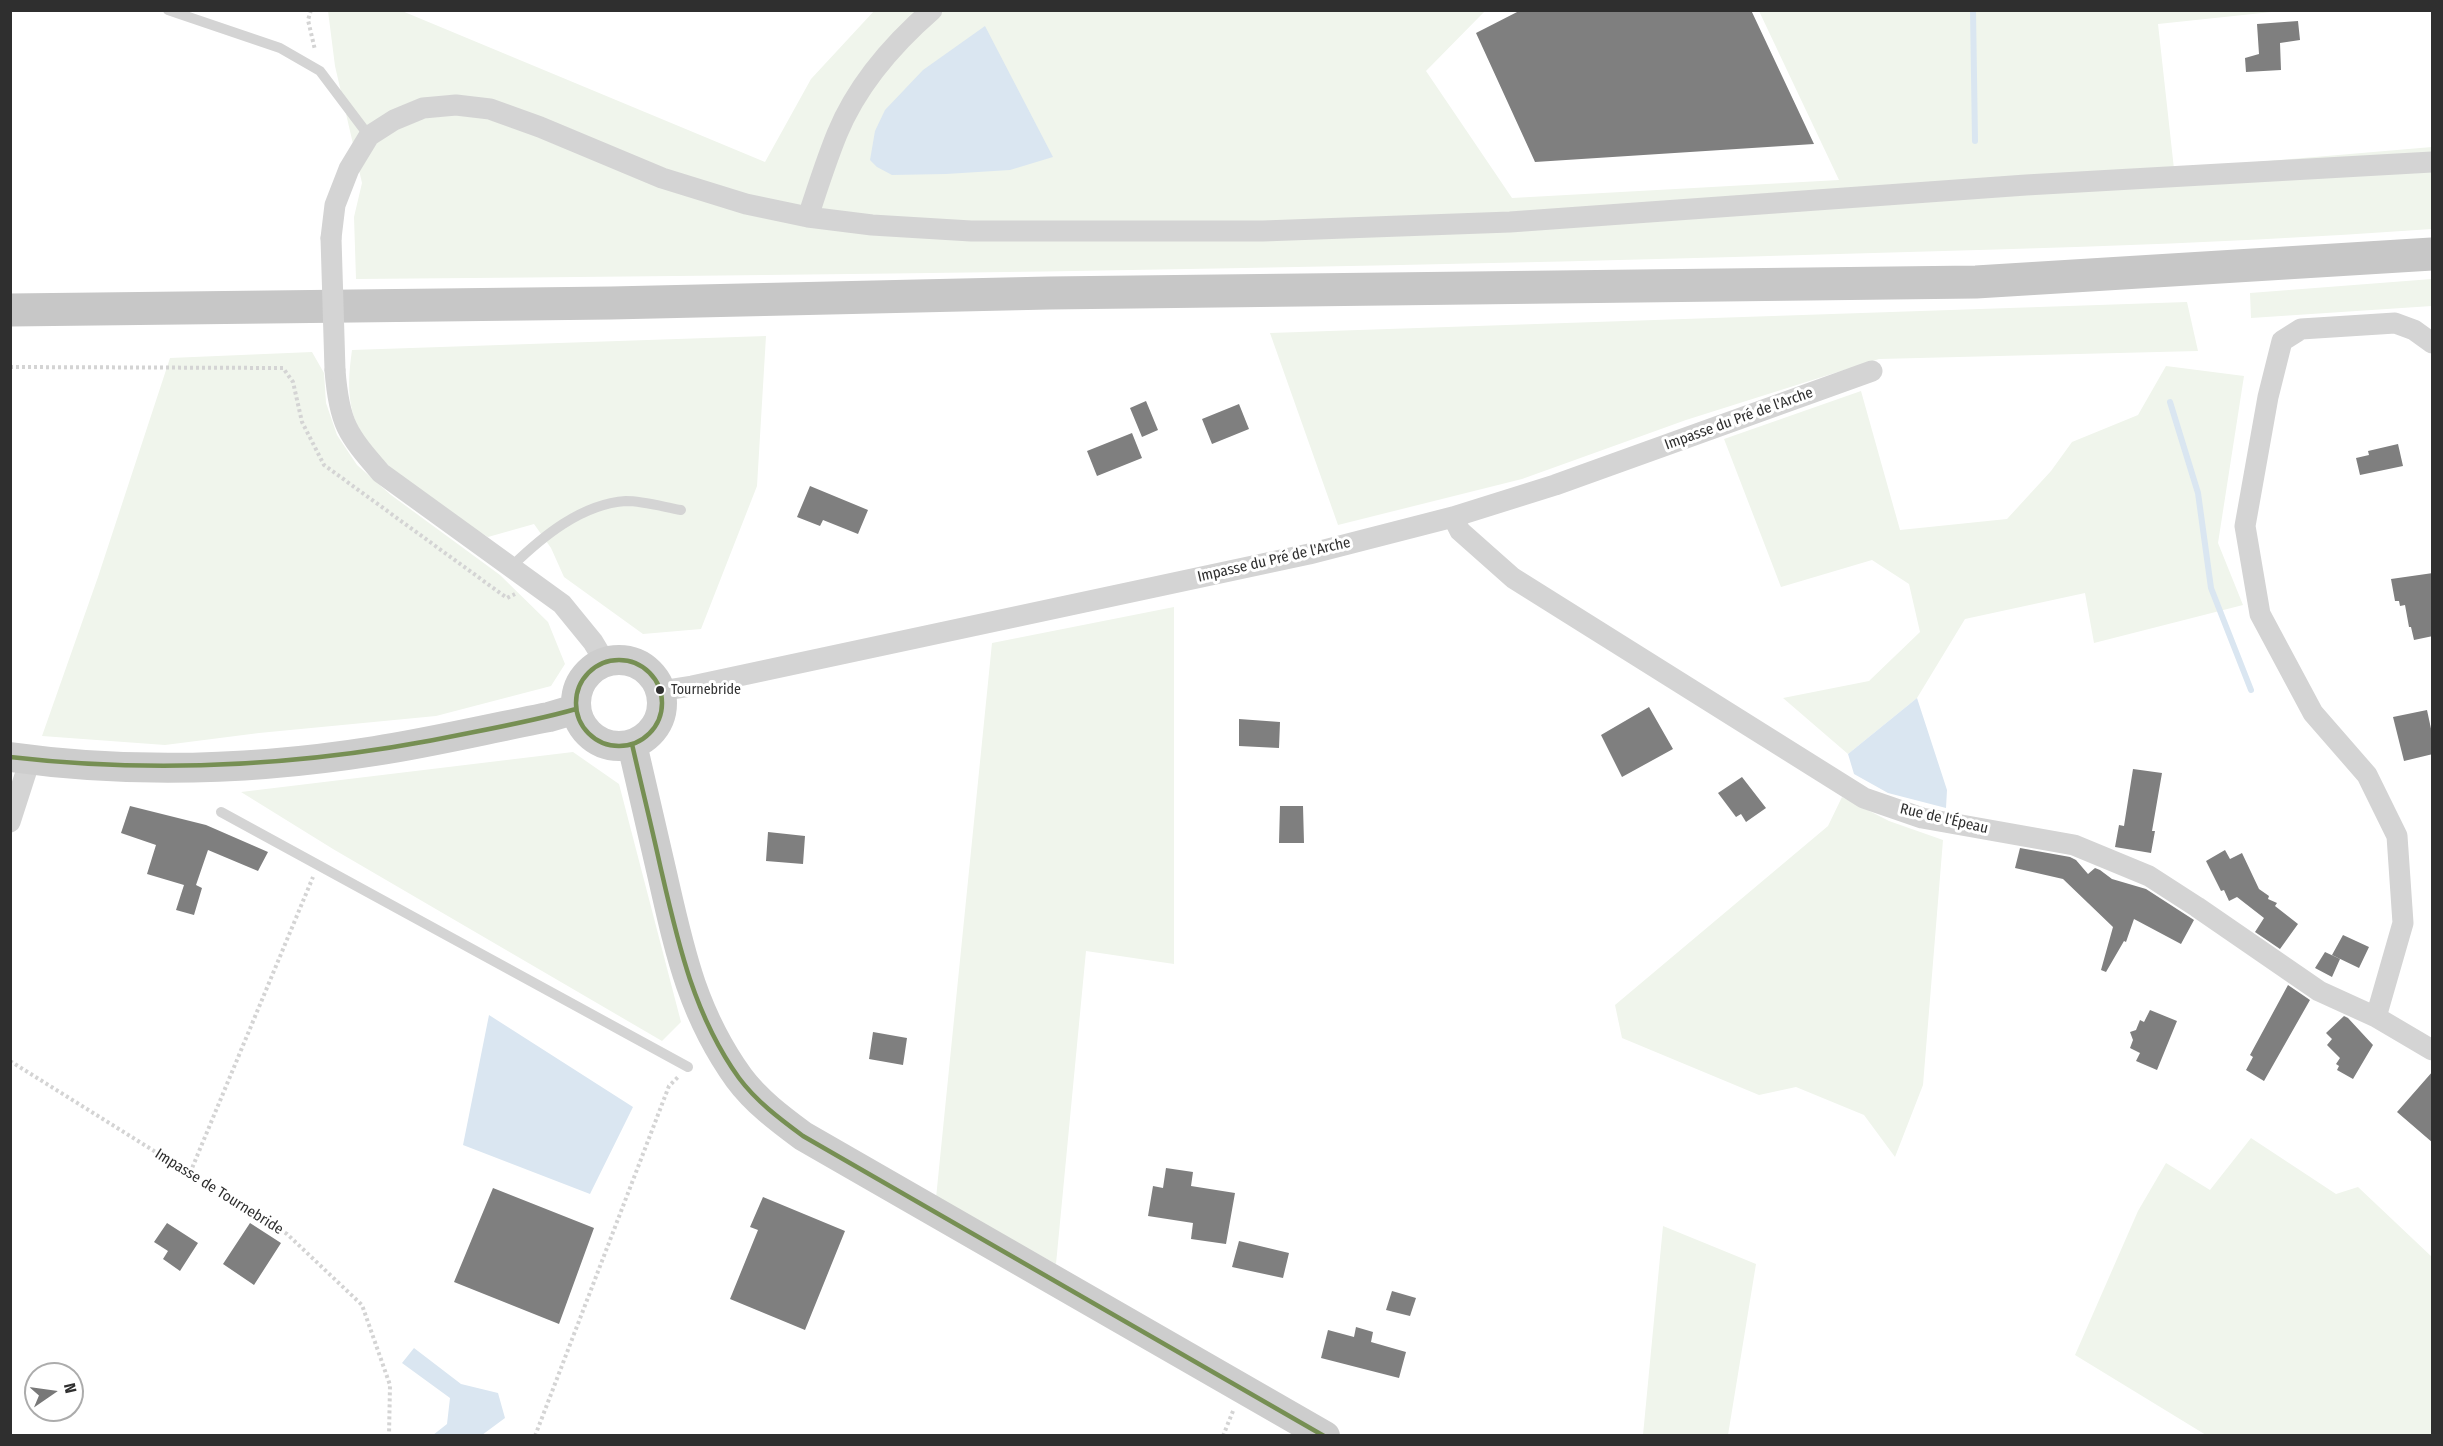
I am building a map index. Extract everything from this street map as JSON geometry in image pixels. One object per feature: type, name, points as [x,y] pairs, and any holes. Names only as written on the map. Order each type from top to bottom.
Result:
[{"type":"main road","points":[[10,310],[623,303],[1037,293],[1976,282],[2433,254]]},
{"type":"main road","points":[[626,660],[645,668],[655,678],[660,691],[662,704],[653,729],[644,738],[632,744],[617,746],[597,739],[581,723],[576,709],[577,694],[582,680],[592,669],[605,662],[626,660]]},
{"type":"main road","points":[[20,758],[105,766],[174,768],[277,763],[375,751],[549,717],[576,709]]},
{"type":"main road","points":[[632,744],[677,943],[695,1000],[715,1041],[740,1079],[771,1112],[803,1136],[1324,1436]]},
{"type":"street","points":[[808,217],[838,132],[864,85],[886,55],[932,10]]},
{"type":"street","points":[[605,662],[593,642],[562,604],[512,566],[460,533],[381,473],[359,448],[344,424],[337,397],[335,370],[331,238],[335,205],[349,169],[369,136],[394,120],[423,108],[456,105],[490,109],[540,127],[662,178],[746,204],[808,217],[872,225],[971,231],[1263,231],[1510,222],[2015,186],[2424,163]]},
{"type":"street","points":[[2376,1017],[2403,923],[2397,836],[2367,775],[2313,713],[2260,614],[2245,526],[2268,397],[2282,340],[2301,330],[2395,323],[2414,330],[2433,343]]},
{"type":"street","name":"Impasse du Pré de l'Arche","points":[[660,691],[1298,556],[1453,517],[1554,485],[1872,371]]},
{"type":"street","name":"Rue de l'Épeau","points":[[1453,517],[1460,531],[1513,578],[1864,798],[1922,818],[2074,845],[2149,876],[2319,991],[2376,1017],[2433,1050]]},
{"type":"street","points":[[10,822],[20,758]]},
{"type":"lane","points":[[168,10],[280,48],[320,71],[369,136]]},
{"type":"lane","points":[[512,566],[536,542],[588,510],[626,501],[681,510]]},
{"type":"lane","points":[[221,812],[688,1067]]},
{"type":"path","points":[[311,10],[308,20],[320,71]]},
{"type":"path","points":[[10,367],[283,368]]},
{"type":"path","points":[[190,1173],[318,864]]},
{"type":"path","name":"Impasse de Tournebride","points":[[10,1060],[287,1234],[362,1305],[390,1384],[389,1436]]},
{"type":"path","points":[[535,1436],[669,1086],[688,1067]]},
{"type":"shaded area","points":[[328,11],[402,11],[765,162],[811,79],[874,11],[1485,11],[1426,71],[1512,198],[1839,180],[1759,11],[2281,11],[2158,24],[2174,169],[2432,147],[2432,229],[2258,240],[2083,247],[1562,262],[700,276],[356,279],[354,217],[362,183],[335,66]]},
{"type":"shaded area","points":[[985,26],[1053,157],[1010,170],[946,174],[892,175],[877,167],[870,160],[875,131],[885,110],[923,70]]},
{"type":"shaded area","points":[[2432,279],[2432,306],[2251,318],[2250,293]]},
{"type":"shaded area","points":[[2187,302],[2198,351],[1879,359],[1686,420],[1522,479],[1338,525],[1270,333]]},
{"type":"shaded area","points":[[766,336],[757,486],[701,629],[643,634],[564,577],[551,548],[534,524],[488,537],[471,527],[410,484],[374,450],[361,432],[351,406],[349,382],[352,350]]},
{"type":"shaded area","points":[[312,352],[324,373],[326,403],[337,435],[357,465],[391,495],[500,575],[548,622],[565,664],[551,686],[436,716],[259,733],[165,745],[42,736],[98,577],[170,358]]},
{"type":"shaded area","points":[[2166,366],[2244,376],[2218,543],[2243,605],[2094,643],[2085,593],[1965,619],[1917,698],[1848,754],[1783,698],[1869,681],[1920,632],[1909,584],[1872,560],[1781,587],[1724,439],[1861,391],[1900,530],[2007,519],[2051,471],[2072,442],[2138,415]]},
{"type":"shaded area","points":[[1174,607],[1174,964],[1086,951],[1056,1264],[936,1198],[992,643]]},
{"type":"shaded area","points":[[1917,698],[1947,790],[1946,808],[1888,793],[1854,774],[1848,754]]},
{"type":"shaded area","points":[[573,752],[619,784],[681,1022],[662,1041],[333,849],[241,792]]},
{"type":"shaded area","points":[[1842,797],[1889,821],[1943,840],[1923,1085],[1895,1157],[1864,1115],[1796,1087],[1759,1095],[1622,1038],[1615,1005],[1828,826]]},
{"type":"shaded area","points":[[489,1015],[633,1107],[590,1194],[463,1145]]},
{"type":"shaded area","points":[[2251,1138],[2336,1194],[2358,1187],[2432,1257],[2432,1435],[2206,1435],[2075,1355],[2138,1211],[2166,1163],[2210,1190]]},
{"type":"shaded area","points":[[1663,1226],[1756,1264],[1728,1435],[1643,1435]]},
{"type":"shaded area","points":[[414,1348],[461,1384],[498,1393],[505,1418],[482,1435],[433,1435],[447,1424],[450,1398],[402,1363]]},
{"type":"building","points":[[1521,10],[1751,10],[1814,144],[1535,162],[1476,33]]},
{"type":"building","points":[[2298,21],[2300,40],[2280,43],[2281,70],[2246,72],[2245,58],[2259,54],[2257,24]]},
{"type":"building","points":[[1146,401],[1158,430],[1142,437],[1130,408]]},
{"type":"building","points":[[1239,404],[1249,429],[1212,444],[1202,419]]},
{"type":"building","points":[[1132,433],[1142,458],[1097,476],[1087,451]]},
{"type":"building","points":[[2398,444],[2403,466],[2360,475],[2356,458],[2369,455],[2368,451]]},
{"type":"building","points":[[810,486],[868,510],[858,534],[823,520],[820,526],[797,517]]},
{"type":"building","points":[[2433,573],[2433,636],[2414,640],[2405,605],[2400,606],[2399,601],[2395,601],[2391,579]]},
{"type":"building","points":[[1649,707],[1673,749],[1622,777],[1601,735]]},
{"type":"building","points":[[2427,710],[2433,738],[2433,754],[2404,761],[2393,717]]},
{"type":"building","points":[[1239,719],[1280,722],[1279,748],[1239,746]]},
{"type":"building","points":[[2133,769],[2162,773],[2152,831],[2155,831],[2151,853],[2115,847],[2119,825],[2124,826]]},
{"type":"building","points":[[1742,777],[1766,808],[1746,822],[1741,814],[1736,817],[1718,793]]},
{"type":"building","points":[[130,806],[206,825],[268,852],[258,871],[208,850],[196,885],[202,888],[194,915],[176,910],[184,885],[147,874],[156,845],[121,833]]},
{"type":"building","points":[[1280,806],[1303,806],[1304,843],[1279,843]]},
{"type":"building","points":[[768,832],[805,836],[803,864],[766,861]]},
{"type":"building","points":[[2020,848],[2070,857],[2076,860],[2088,874],[2095,868],[2112,879],[2146,889],[2194,920],[2181,944],[2134,919],[2126,942],[2124,941],[2106,972],[2101,970],[2113,927],[2063,879],[2015,868]]},
{"type":"building","points":[[2225,850],[2230,859],[2242,853],[2259,889],[2269,896],[2268,899],[2277,903],[2275,906],[2298,924],[2280,949],[2255,932],[2264,918],[2237,897],[2229,901],[2224,890],[2221,891],[2206,861]]},
{"type":"building","points":[[2343,935],[2369,947],[2359,968],[2332,955]]},
{"type":"building","points":[[2325,952],[2340,959],[2332,977],[2315,968]]},
{"type":"building","points":[[2288,985],[2310,1000],[2264,1081],[2246,1070],[2253,1057],[2250,1055]]},
{"type":"building","points":[[2150,1010],[2177,1021],[2157,1070],[2136,1061],[2140,1053],[2130,1048],[2133,1040],[2130,1032],[2136,1030],[2140,1020],[2144,1022]]},
{"type":"building","points":[[2344,1016],[2373,1045],[2353,1079],[2337,1070],[2339,1066],[2336,1064],[2340,1058],[2327,1045],[2332,1039],[2326,1033]]},
{"type":"building","points":[[873,1032],[907,1038],[903,1065],[869,1059]]},
{"type":"building","points":[[2433,1071],[2433,1143],[2397,1112]]},
{"type":"building","points":[[1166,1168],[1193,1172],[1191,1186],[1235,1193],[1226,1244],[1191,1239],[1193,1223],[1148,1216],[1153,1186],[1163,1188]]},
{"type":"building","points":[[493,1188],[594,1228],[559,1324],[454,1282]]},
{"type":"building","points":[[763,1197],[845,1231],[805,1330],[730,1299],[758,1230],[750,1227]]},
{"type":"building","points":[[167,1223],[198,1243],[180,1271],[163,1259],[168,1251],[154,1242]]},
{"type":"building","points":[[250,1223],[281,1243],[254,1285],[223,1264]]},
{"type":"building","points":[[1239,1241],[1289,1253],[1283,1278],[1232,1267]]},
{"type":"building","points":[[1392,1291],[1416,1298],[1410,1316],[1386,1310]]},
{"type":"building","points":[[1356,1327],[1373,1332],[1371,1342],[1406,1352],[1399,1378],[1321,1358],[1328,1330],[1354,1337]]},
{"type":"waterway","points":[[1973,10],[1975,141]]},
{"type":"waterway","points":[[2170,402],[2198,493],[2211,588],[2251,690]]},
{"type":"transit line","points":[[619,660],[643,667],[655,679],[662,703],[655,727],[643,739],[619,746],[595,739],[583,727],[576,703],[583,679],[595,667],[619,660]]},
{"type":"transit line","points":[[10,757],[126,765],[241,764],[355,753],[412,744],[576,709]]},
{"type":"transit line","points":[[632,744],[680,948],[698,1002],[723,1054],[753,1094],[803,1136],[1324,1436]]},
{"type":"place","name":"Tournebride","points":[[660,690]]}]
